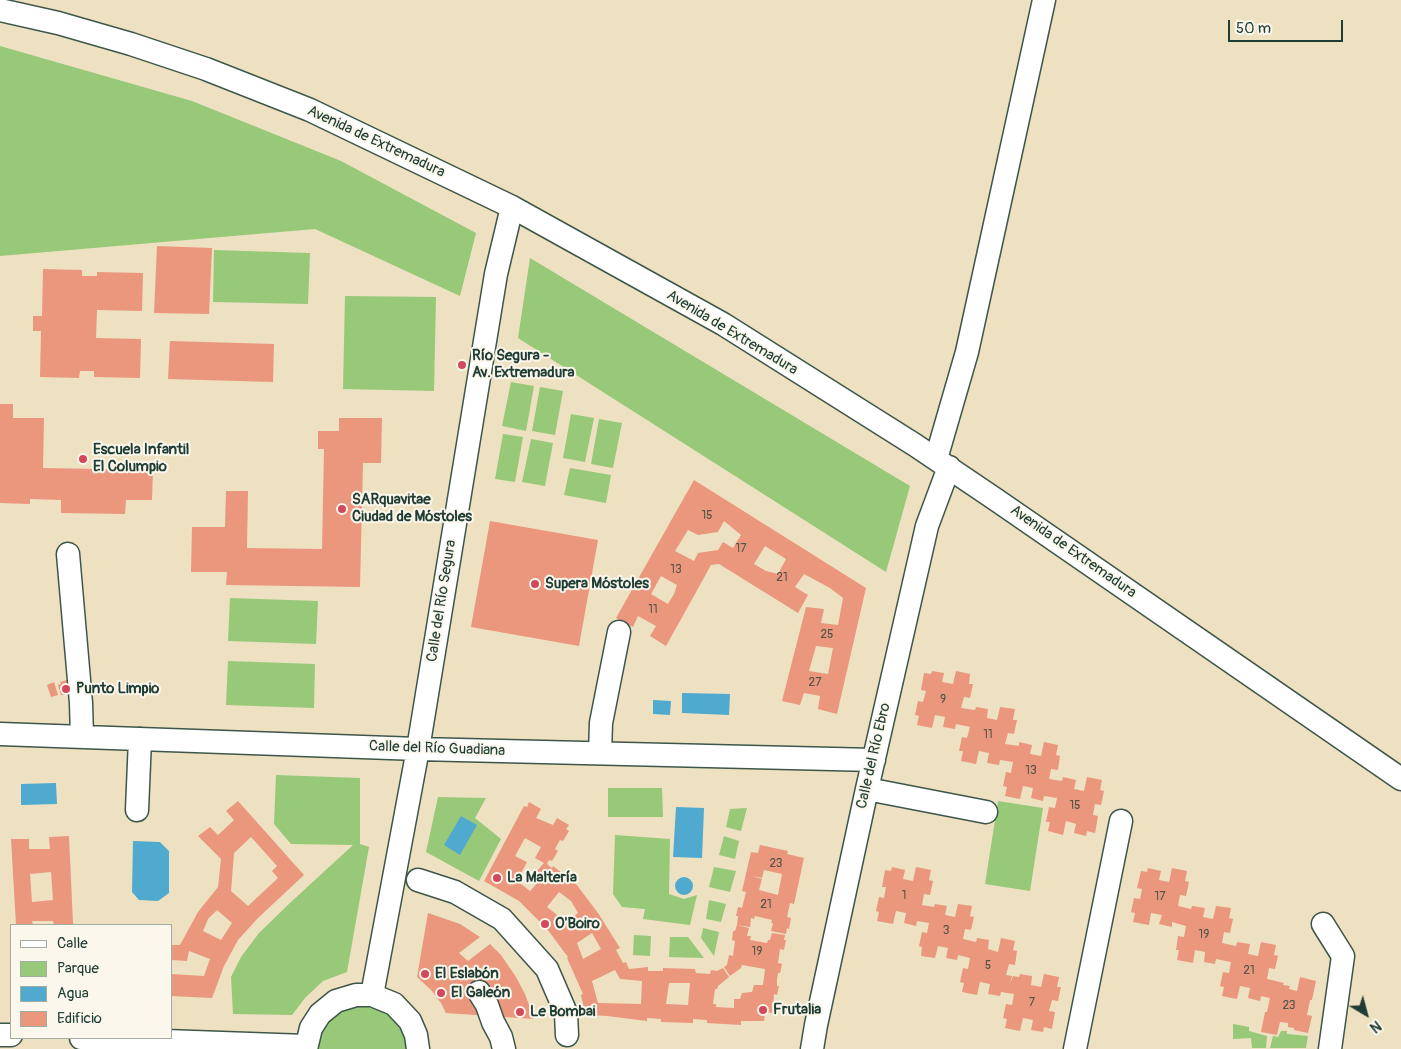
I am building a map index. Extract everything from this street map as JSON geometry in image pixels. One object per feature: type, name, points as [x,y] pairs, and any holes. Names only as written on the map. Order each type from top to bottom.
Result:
[{"type":"street","name":"Calle del Río Ebro","points":[[812,1049],[867,789],[968,352],[1044,0]]},
{"type":"street","name":"Avenida de Extremadura","points":[[0,10],[58,22],[206,69],[310,110],[512,207],[722,324],[942,463],[1401,779]]},
{"type":"street","name":"Calle del Río Segura","points":[[372,995],[418,749],[496,274],[512,207]]},
{"type":"street","points":[[68,554],[81,703],[82,737]]},
{"type":"street","points":[[600,753],[601,723],[619,632]]},
{"type":"street","name":"Calle del Río Guadiana","points":[[0,734],[418,749],[874,760]]},
{"type":"street","points":[[137,810],[140,739]]},
{"type":"street","points":[[867,789],[986,812]]},
{"type":"street","points":[[1075,1049],[1121,821]]},
{"type":"street","points":[[418,880],[455,892],[502,918],[547,969],[566,1013],[567,1035]]},
{"type":"street","points":[[1323,924],[1343,956],[1330,1049]]},
{"type":"street","points":[[479,992],[487,1005],[501,1037],[504,1049]]},
{"type":"street","points":[[106,1039],[306,1047],[310,1028],[320,1014],[336,1001],[356,995],[372,995],[394,1004],[410,1021],[416,1035],[418,1049]]},
{"type":"green space","points":[[0,46],[192,101],[341,161],[476,233],[460,296],[315,229],[0,256]]},
{"type":"green space","points":[[214,250],[310,253],[308,304],[213,302]]},
{"type":"green space","points":[[530,258],[910,486],[886,572],[518,338]]},
{"type":"green space","points":[[345,296],[436,297],[434,391],[343,389]]},
{"type":"green space","points":[[511,382],[534,386],[526,431],[502,426]]},
{"type":"green space","points":[[540,387],[563,391],[555,435],[532,431]]},
{"type":"green space","points":[[571,414],[594,418],[585,462],[563,458]]},
{"type":"green space","points":[[599,419],[622,423],[613,468],[591,464]]},
{"type":"green space","points":[[503,434],[523,437],[515,482],[495,479]]},
{"type":"green space","points":[[531,439],[553,443],[545,486],[522,482]]},
{"type":"green space","points":[[570,468],[611,475],[606,503],[564,495]]},
{"type":"green space","points":[[230,598],[318,601],[316,644],[228,641]]},
{"type":"green space","points":[[228,661],[315,664],[314,708],[226,705]]},
{"type":"green space","points":[[276,775],[360,778],[360,844],[369,847],[347,972],[323,981],[305,998],[292,1015],[233,1014],[231,977],[241,957],[259,933],[353,845],[291,844],[274,824]]},
{"type":"green space","points":[[608,788],[662,788],[663,817],[608,817]]},
{"type":"green space","points":[[438,797],[486,798],[475,818],[501,839],[479,881],[426,852]]},
{"type":"green space","points":[[998,801],[1043,808],[1030,891],[985,884]]},
{"type":"green space","points":[[747,808],[741,831],[726,827],[730,809]]},
{"type":"green space","points":[[615,835],[670,839],[669,894],[684,899],[697,895],[690,925],[643,919],[645,909],[622,907],[613,894]]},
{"type":"green space","points":[[724,836],[739,841],[735,859],[719,855]]},
{"type":"green space","points":[[714,867],[736,871],[730,892],[709,887]]},
{"type":"green space","points":[[709,900],[726,904],[721,922],[706,919]]},
{"type":"green space","points":[[703,928],[719,932],[714,956],[701,938]]},
{"type":"green space","points":[[634,935],[651,936],[650,956],[633,955]]},
{"type":"green space","points":[[670,937],[688,937],[704,958],[669,957]]},
{"type":"green space","points":[[360,1006],[374,1008],[388,1015],[398,1025],[405,1038],[406,1049],[318,1049],[323,1029],[332,1018],[345,1010]]},
{"type":"green space","points":[[1233,1024],[1249,1027],[1249,1031],[1267,1036],[1266,1048],[1252,1048],[1251,1038],[1233,1039]]},
{"type":"green space","points":[[1281,1031],[1287,1031],[1287,1034],[1308,1036],[1306,1048],[1270,1048],[1273,1036],[1278,1037]]},
{"type":"water","points":[[682,693],[730,694],[729,715],[682,713]]},
{"type":"water","points":[[653,700],[671,701],[670,715],[653,714]]},
{"type":"water","points":[[56,783],[57,804],[21,805],[21,784]]},
{"type":"water","points":[[676,807],[704,808],[702,858],[673,857]]},
{"type":"water","points":[[461,816],[477,825],[460,855],[444,845]]},
{"type":"water","points":[[133,841],[160,842],[169,851],[169,893],[158,901],[139,900],[132,892]]},
{"type":"water","points":[[680,877],[688,877],[693,882],[691,893],[680,895],[675,890],[675,882]]},
{"type":"building","points":[[157,246],[212,248],[209,314],[154,313]]},
{"type":"building","points":[[43,269],[82,270],[82,276],[97,276],[97,272],[143,273],[142,311],[97,310],[96,338],[141,339],[140,378],[94,377],[94,371],[80,371],[79,378],[40,377],[41,331],[33,331],[33,316],[42,316]]},
{"type":"building","points":[[170,341],[274,344],[273,382],[168,379]]},
{"type":"building","points":[[0,404],[13,404],[13,418],[44,418],[43,468],[153,470],[152,500],[126,500],[125,514],[61,513],[61,500],[30,499],[30,504],[0,503]]},
{"type":"building","name":"SARquavitae Ciudad de Móstoles","points":[[339,418],[382,418],[381,463],[363,463],[360,587],[226,585],[227,572],[191,572],[192,527],[225,527],[226,491],[248,491],[247,548],[322,549],[324,449],[318,449],[318,431],[339,431]]},
{"type":"building","points":[[694,480],[866,588],[837,714],[818,709],[820,696],[804,693],[800,705],[782,701],[806,607],[824,609],[821,623],[838,625],[843,598],[830,588],[804,574],[795,587],[808,595],[798,613],[719,564],[711,565],[666,646],[650,636],[656,626],[638,616],[633,627],[616,618]],"holes":[[[724,521],[741,535],[733,548],[723,542],[718,550],[698,553],[694,561],[675,551],[688,530],[698,535],[718,532]],[[765,546],[786,559],[778,574],[766,571],[754,564]],[[661,576],[677,585],[668,604],[651,594]],[[816,646],[833,648],[828,674],[809,671]]]},
{"type":"building","name":"Supera Móstoles","points":[[490,521],[598,540],[579,646],[471,627]]},
{"type":"building","points":[[932,671],[944,673],[942,682],[953,684],[956,671],[970,674],[969,684],[973,684],[970,698],[964,697],[961,708],[975,710],[976,707],[988,709],[987,718],[997,720],[1000,707],[1015,709],[1013,720],[1017,720],[1014,734],[1008,733],[1005,744],[1019,746],[1019,742],[1032,745],[1030,754],[1041,756],[1044,742],[1058,745],[1056,755],[1060,756],[1058,770],[1051,769],[1049,779],[1062,781],[1063,777],[1076,780],[1074,789],[1084,791],[1087,777],[1102,780],[1100,790],[1104,791],[1101,805],[1095,804],[1093,815],[1098,816],[1095,833],[1087,831],[1086,836],[1074,833],[1076,824],[1066,821],[1063,835],[1048,831],[1050,822],[1046,822],[1049,807],[1055,808],[1057,798],[1044,796],[1043,801],[1031,798],[1033,788],[1023,786],[1020,799],[1005,796],[1007,787],[1003,786],[1006,772],[1011,773],[1013,762],[1000,760],[999,765],[987,763],[989,753],[979,751],[976,764],[961,761],[963,751],[959,751],[962,737],[967,738],[970,727],[956,724],[955,729],[943,727],[945,717],[935,715],[932,728],[917,725],[919,716],[915,715],[918,701],[923,702],[926,691],[921,690],[924,673],[931,674]]},
{"type":"building","name":"Punto Limpio","points":[[67,680],[69,696],[67,694],[61,695],[58,685],[61,684],[60,682]]},
{"type":"building","points":[[54,682],[58,695],[51,697],[47,685]]},
{"type":"building","points":[[238,801],[304,875],[258,918],[238,940],[224,966],[212,998],[172,996],[172,974],[204,976],[210,959],[189,951],[187,961],[172,960],[172,945],[180,945],[198,912],[218,887],[221,859],[198,836],[210,827],[218,835],[234,820],[226,811]],"holes":[[[251,837],[277,866],[272,871],[278,878],[248,906],[231,891],[234,853]],[[217,910],[232,923],[221,940],[203,931],[208,919]]]},
{"type":"building","points":[[529,802],[541,809],[536,818],[553,825],[557,818],[569,825],[566,829],[569,831],[563,841],[560,840],[555,849],[558,851],[552,861],[549,860],[547,864],[552,868],[553,866],[576,884],[598,913],[620,948],[616,950],[623,963],[626,962],[629,969],[648,967],[648,971],[663,971],[663,968],[695,969],[696,973],[710,974],[711,970],[717,971],[723,968],[729,977],[715,989],[713,1004],[716,1004],[716,1007],[734,1008],[734,999],[740,999],[742,993],[752,992],[754,985],[763,985],[765,969],[742,965],[741,968],[730,976],[724,967],[727,965],[729,955],[733,956],[735,941],[732,940],[733,931],[735,931],[737,925],[749,928],[747,936],[751,936],[750,940],[767,943],[772,933],[785,935],[784,950],[780,949],[778,963],[782,964],[780,973],[778,973],[777,986],[779,986],[777,995],[774,994],[773,1013],[765,1012],[764,1021],[741,1021],[741,1025],[707,1023],[707,1020],[693,1019],[693,1023],[661,1022],[661,1019],[647,1018],[647,1021],[589,1015],[587,1007],[584,1008],[581,995],[583,994],[568,957],[547,929],[519,901],[484,881],[524,806],[527,807]],"holes":[[[525,838],[541,847],[535,858],[544,863],[537,871],[543,877],[530,891],[517,881],[527,862],[515,856]],[[559,892],[571,901],[578,913],[563,924],[556,914],[547,907]],[[592,933],[601,949],[583,959],[577,943]],[[615,970],[620,979],[642,981],[641,1004],[598,1003],[592,981]],[[669,983],[690,983],[688,1005],[666,1004]]]},
{"type":"building","points":[[69,836],[74,924],[32,921],[33,924],[16,924],[11,839],[29,839],[29,849],[50,849],[49,837]],"holes":[[[51,872],[53,900],[32,902],[30,874]]]},
{"type":"building","points":[[760,845],[788,851],[787,854],[804,858],[794,904],[790,903],[787,917],[791,918],[786,934],[771,931],[772,920],[755,916],[754,919],[751,918],[750,927],[737,925],[738,916],[736,916],[738,907],[742,908],[746,892],[742,891],[751,852],[758,853]],"holes":[[[764,870],[782,874],[778,895],[759,890],[762,879],[752,876],[762,878]]]},
{"type":"building","points":[[892,867],[905,870],[903,879],[913,881],[916,867],[931,870],[929,880],[933,881],[930,895],[924,894],[922,905],[934,907],[935,904],[947,906],[945,915],[955,917],[958,904],[972,906],[970,916],[974,917],[971,930],[965,929],[963,939],[976,942],[977,938],[989,940],[988,949],[998,952],[1001,938],[1015,941],[1013,950],[1017,951],[1015,965],[1009,964],[1006,975],[1012,976],[1010,984],[1013,976],[1019,977],[1020,974],[1032,976],[1031,985],[1041,987],[1044,974],[1059,977],[1057,987],[1061,987],[1058,1001],[1052,1000],[1049,1011],[1055,1012],[1052,1029],[1044,1027],[1043,1032],[1031,1030],[1033,1020],[1023,1018],[1020,1031],[1005,1028],[1007,1019],[1003,1018],[1006,1004],[1012,1005],[1014,994],[1001,992],[1000,996],[988,994],[990,984],[980,982],[977,995],[962,992],[964,983],[960,982],[963,968],[968,969],[970,958],[958,955],[957,960],[946,958],[948,948],[938,946],[935,958],[921,956],[922,947],[919,946],[922,932],[927,933],[929,923],[917,921],[916,926],[904,923],[906,913],[896,911],[893,924],[877,921],[879,912],[876,911],[879,897],[884,898],[886,887],[882,887],[885,870],[891,871]]},
{"type":"building","points":[[1148,868],[1161,871],[1159,880],[1169,882],[1172,868],[1187,871],[1185,881],[1189,882],[1186,896],[1180,895],[1178,906],[1191,909],[1192,906],[1205,908],[1203,917],[1213,919],[1216,906],[1231,908],[1229,918],[1233,919],[1230,933],[1224,932],[1222,943],[1236,946],[1237,942],[1250,944],[1248,954],[1258,956],[1261,942],[1276,945],[1274,955],[1278,956],[1275,969],[1269,968],[1267,979],[1284,983],[1283,985],[1290,986],[1289,989],[1297,991],[1300,977],[1316,981],[1307,1015],[1312,1016],[1308,1033],[1294,1030],[1294,1028],[1288,1027],[1288,1023],[1280,1022],[1277,1035],[1261,1032],[1270,998],[1261,996],[1260,1001],[1248,998],[1250,988],[1240,986],[1237,999],[1222,996],[1224,987],[1220,986],[1223,972],[1229,973],[1231,962],[1216,959],[1215,964],[1204,962],[1205,952],[1195,950],[1193,963],[1177,960],[1179,950],[1176,950],[1178,936],[1184,937],[1186,926],[1172,922],[1172,927],[1159,924],[1162,915],[1151,913],[1149,925],[1133,922],[1135,913],[1131,912],[1134,898],[1140,899],[1142,889],[1137,888],[1141,871],[1147,872]]},
{"type":"building","points":[[428,913],[460,924],[480,937],[459,953],[468,961],[490,944],[501,955],[525,994],[534,1019],[446,1013],[432,991],[417,977]]},
{"type":"place","name":"Río Segura - Av. Extremadura","points":[[462,365]]},
{"type":"place","name":"Escuela Infantil El Columpio","points":[[83,459]]},
{"type":"place","name":"SARquavitae Ciudad de Móstoles","points":[[342,509]]},
{"type":"place","name":"Supera Móstoles","points":[[535,584]]},
{"type":"place","name":"Punto Limpio","points":[[66,689]]},
{"type":"place","name":"La Maltería","points":[[497,878]]},
{"type":"place","name":"O'Boiro","points":[[545,924]]},
{"type":"place","name":"El Eslabón","points":[[425,974]]},
{"type":"place","name":"El Galeón","points":[[441,993]]},
{"type":"place","name":"Frutalia","points":[[763,1010]]},
{"type":"place","name":"Le Bombai","points":[[520,1012]]}]
